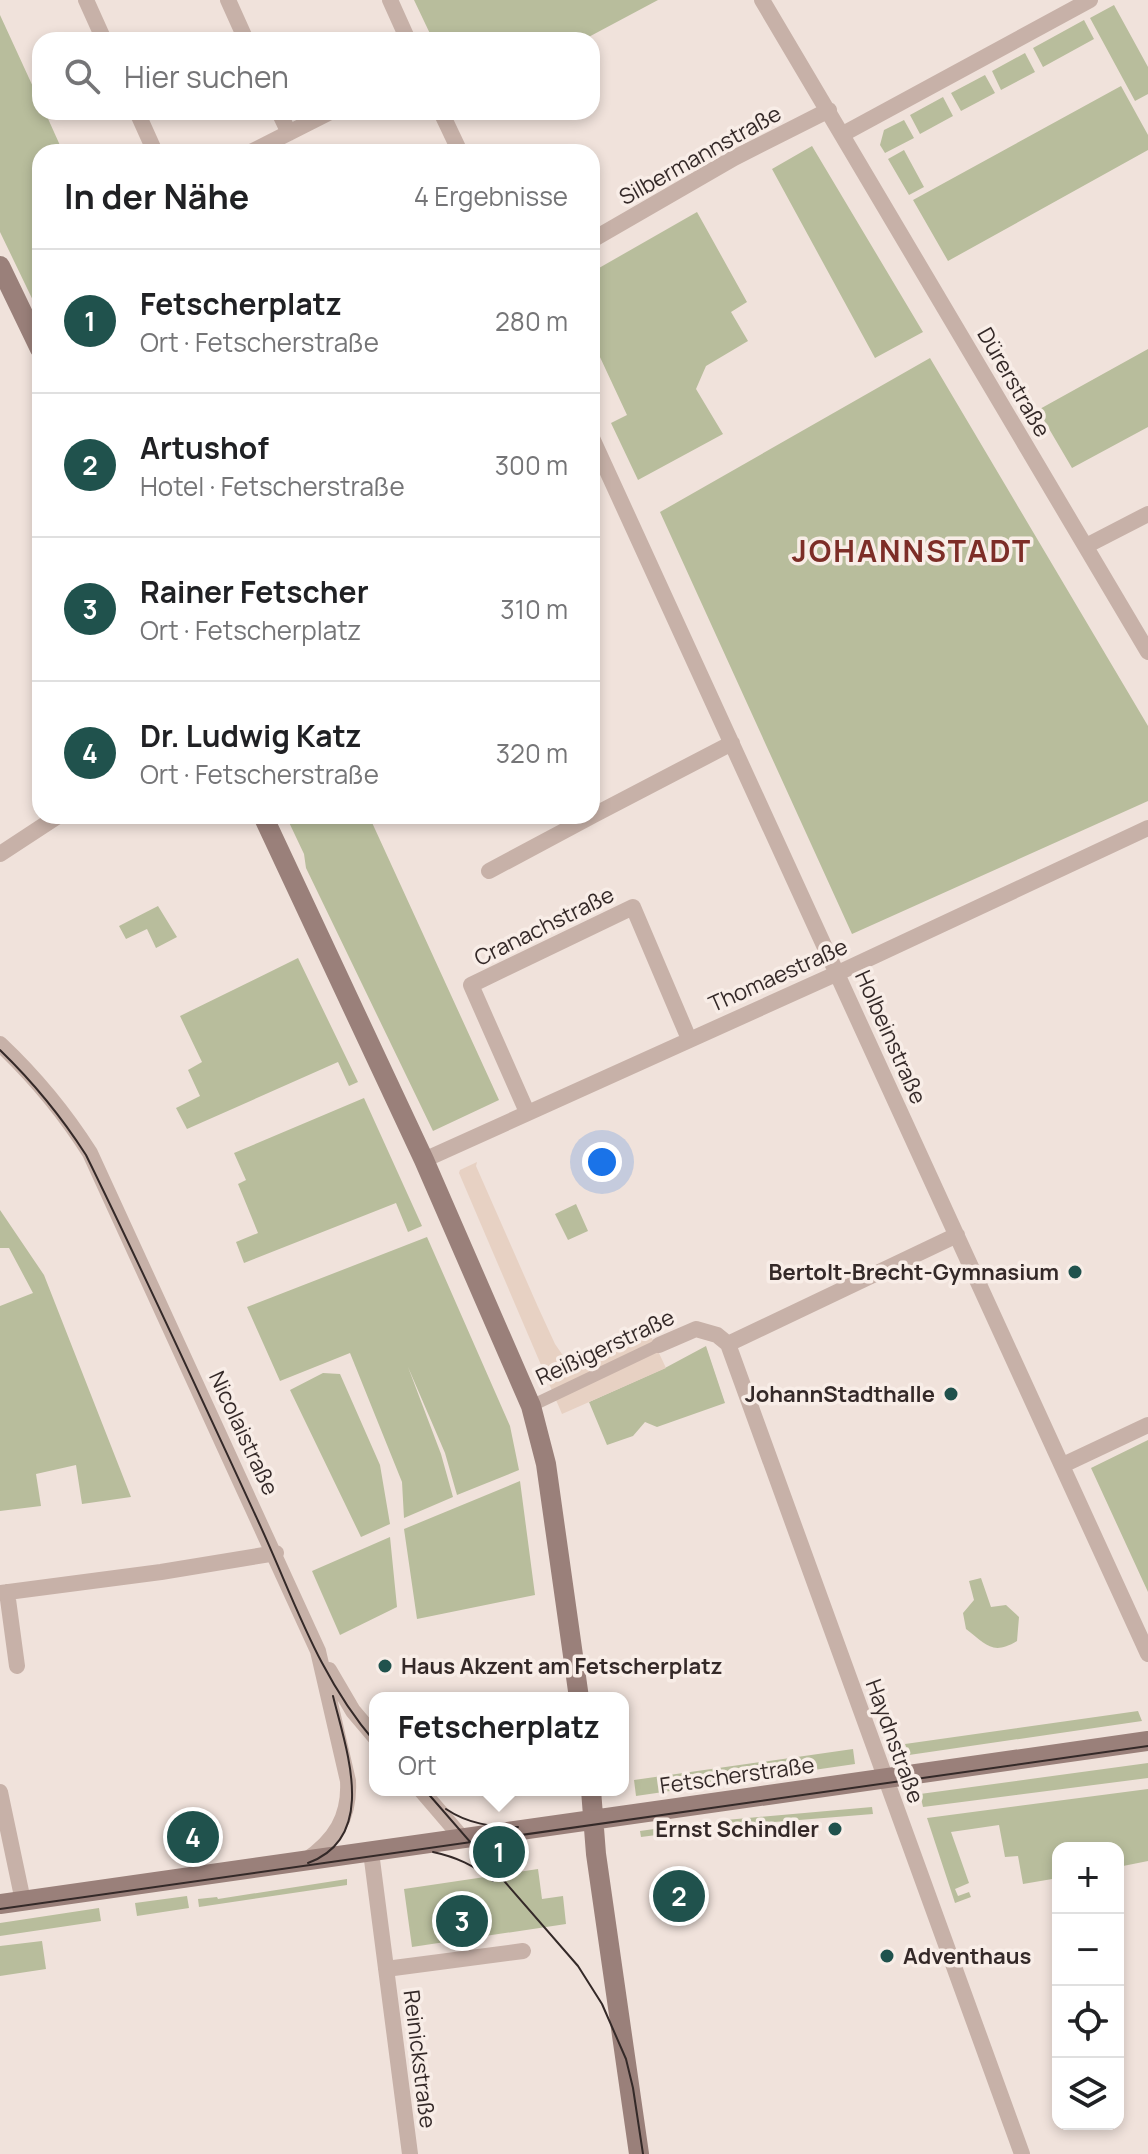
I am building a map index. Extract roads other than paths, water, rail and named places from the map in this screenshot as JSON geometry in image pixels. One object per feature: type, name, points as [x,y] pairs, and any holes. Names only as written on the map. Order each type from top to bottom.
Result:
[{"type":"main road","points":[[0,266],[32,332]]},
{"type":"main road","points":[[267,824],[424,1160],[531,1406],[546,1464],[578,1692]]},
{"type":"main road","name":"Fetscherstraße","points":[[0,1904],[1148,1741]]},
{"type":"main road","points":[[592,1796],[596,1854],[639,2154]]},
{"type":"street","points":[[86,0],[100,32]]},
{"type":"street","points":[[228,0],[242,32]]},
{"type":"street","points":[[390,0],[404,32]]},
{"type":"street","name":"Dürerstraße","points":[[762,0],[1148,652]]},
{"type":"street","points":[[843,134],[1090,0]]},
{"type":"street","name":"Silbermannstraße","points":[[600,235],[734,158],[829,110]]},
{"type":"street","points":[[141,120],[151,144]]},
{"type":"street","points":[[283,120],[289,133]]},
{"type":"street","points":[[267,144],[314,120]]},
{"type":"street","points":[[445,120],[456,144]]},
{"type":"street","name":"Holbeinstraße","points":[[600,455],[1148,1654]]},
{"type":"street","points":[[1086,546],[1148,514]]},
{"type":"street","points":[[600,812],[732,743]]},
{"type":"street","points":[[0,854],[46,824]]},
{"type":"street","points":[[489,871],[577,824]]},
{"type":"street","name":"Thomaestraße","points":[[424,1160],[838,973],[1148,828]]},
{"type":"street","name":"Cranachstraße","points":[[527,1112],[471,985],[633,907],[689,1039]]},
{"type":"street","name":"Nicolaistraße","points":[[0,1044],[48,1094],[90,1153],[276,1553],[318,1651],[349,1797],[347,1811],[336,1834],[304,1862]]},
{"type":"street","points":[[728,1344],[957,1235]]},
{"type":"street","name":"Reißigerstraße","points":[[531,1406],[696,1329],[717,1335],[728,1344]]},
{"type":"street","name":"Haydnstraße","points":[[728,1344],[1022,2154]]},
{"type":"street","points":[[1063,1465],[1148,1425]]},
{"type":"street","points":[[17,1666],[4,1593],[276,1553]]},
{"type":"street","points":[[318,1651],[344,1697],[369,1729]]},
{"type":"street","points":[[0,1792],[23,1901]]},
{"type":"street","points":[[426,1796],[463,1839]]},
{"type":"street","name":"Reinickstraße","points":[[371,1852],[410,2154]]},
{"type":"street","points":[[386,1969],[523,1951]]},
{"type":"tram line","points":[[0,1050],[46,1100],[86,1155],[259,1523],[309,1637],[338,1691],[369,1734]]},
{"type":"tram line","points":[[308,1863],[330,1851],[344,1833],[351,1813],[350,1765],[333,1696]]},
{"type":"tram line","points":[[0,1909],[1148,1746]]},
{"type":"tram line","points":[[430,1796],[578,1966],[602,2004],[626,2059],[643,2154]]},
{"type":"tram line","points":[[446,1809],[480,1824],[518,1827]]},
{"type":"tram line","points":[[433,1852],[464,1862],[493,1881]]},
{"type":"place","name":"Bertolt-Brecht-Gymnasium","points":[[1075,1272]]},
{"type":"place","name":"JohannStadthalle","points":[[951,1394]]},
{"type":"place","name":"Haus Akzent am Fetscherplatz","points":[[385,1666]]},
{"type":"place","name":"Ernst Schindler","points":[[835,1829]]},
{"type":"place","name":"Dr. Ludwig Katz","points":[[193,1837]]},
{"type":"place","name":"Fetscherplatz","points":[[499,1852]]},
{"type":"place","name":"Artushof","points":[[679,1896]]},
{"type":"place","name":"Rainer Fetscher","points":[[462,1921]]},
{"type":"place","name":"Adventhaus","points":[[887,1956]]},
{"type":"district","name":"JOHANNSTADT","points":[[912,552]]}]
